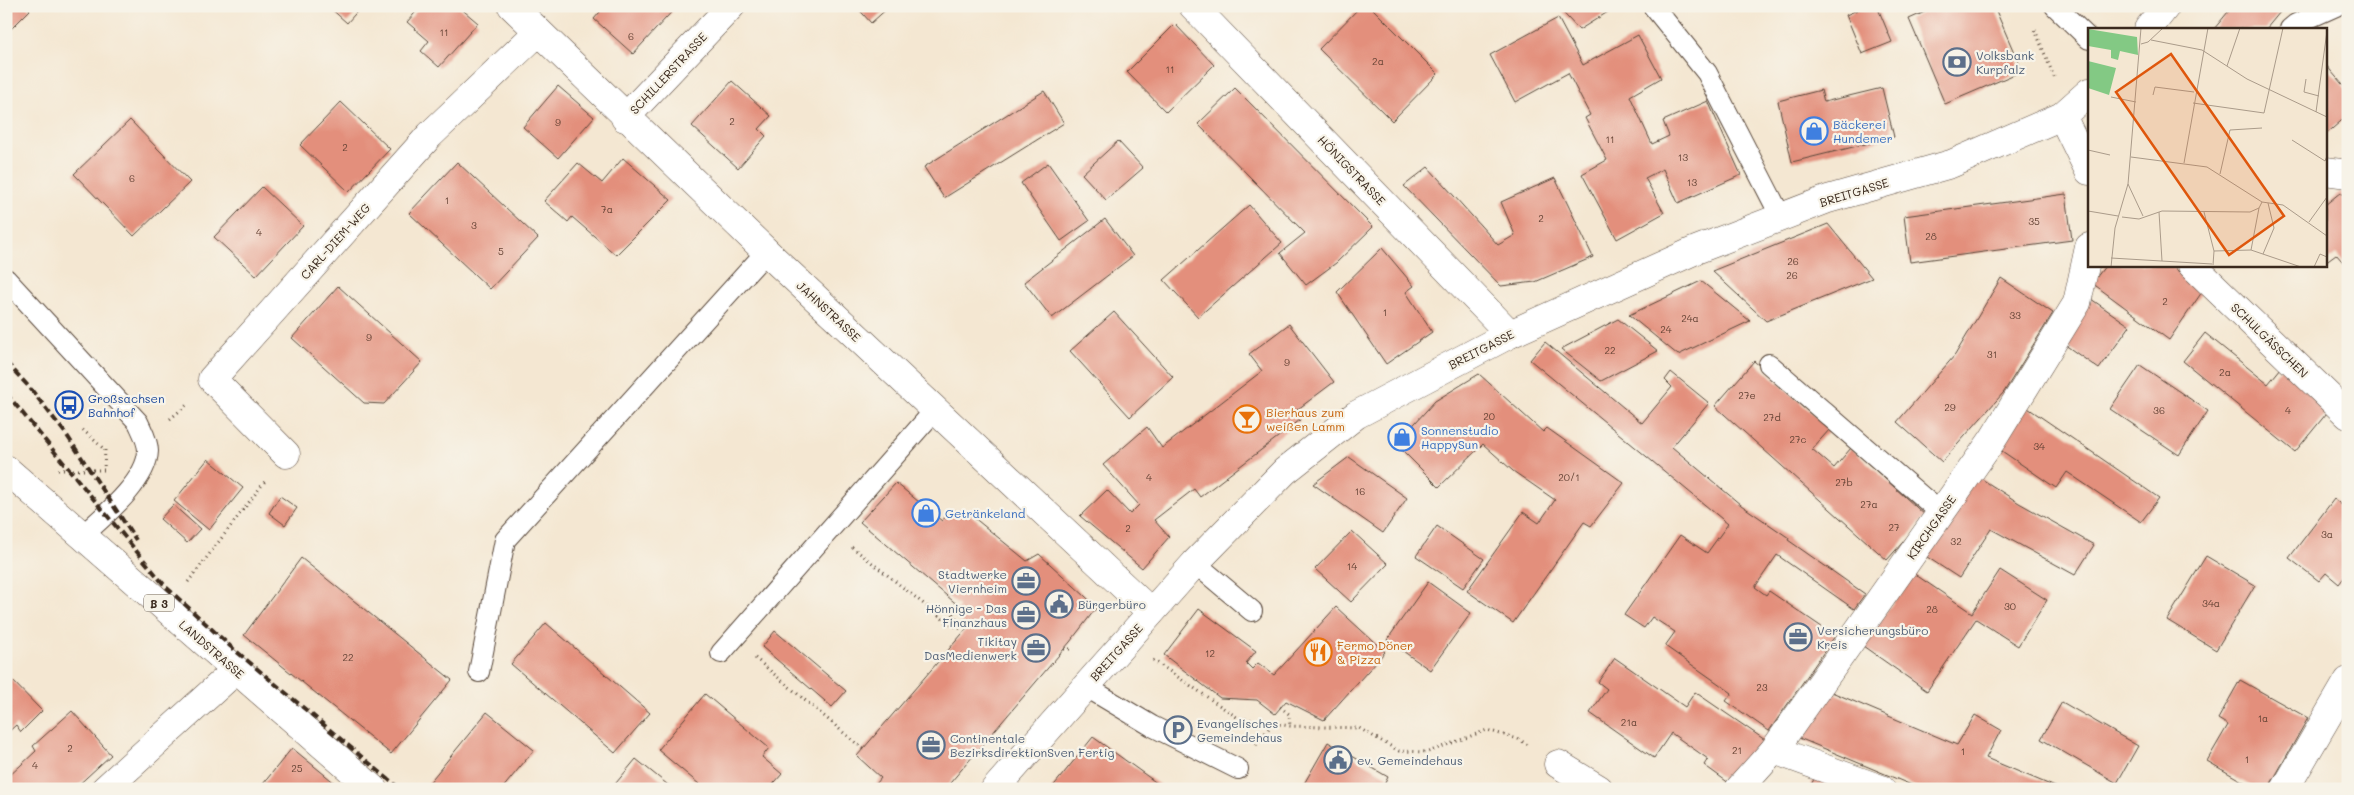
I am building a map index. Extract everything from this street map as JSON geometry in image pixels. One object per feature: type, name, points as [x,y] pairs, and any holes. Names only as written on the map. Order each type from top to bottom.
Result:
[{"type":"street","name":"JAHNSTRASSE","points":[[512,6],[625,118],[766,252],[1151,612]]},
{"type":"street","name":"SCHILLERSTRASSE","points":[[625,118],[731,6]]},
{"type":"street","name":"HÖNIGSTRASSE","points":[[1193,6],[1510,334]]},
{"type":"street","points":[[2149,28],[2166,6]]},
{"type":"street","name":"CARL-DIEM-WEG","points":[[286,454],[212,379],[430,135],[538,32]]},
{"type":"street","name":"BREITGASSE","points":[[995,789],[1195,563],[1285,471],[1356,415],[1510,334],[1696,250],[1828,199],[1951,164],[2062,116],[2088,93]]},
{"type":"street","points":[[2062,116],[2088,169]]},
{"type":"street","points":[[2326,171],[2348,174]]},
{"type":"street","name":"KIRCHGASSE","points":[[1740,789],[1774,750],[1993,439],[2077,303],[2088,253]]},
{"type":"street","name":"SCHULGÄSSCHEN","points":[[2193,266],[2348,415]]},
{"type":"street","name":"LANDSTRASSE","points":[[6,469],[373,789]]},
{"type":"street","points":[[105,789],[236,670]]},
{"type":"street","points":[[2285,789],[2348,681]]},
{"type":"street","points":[[1774,750],[1881,789]]},
{"type":"street","points":[[1558,764],[1599,789]]},
{"type":"lane","points":[[1653,6],[1707,73],[1781,217]]},
{"type":"lane","points":[[2055,6],[2088,38]]},
{"type":"lane","points":[[2291,28],[2336,6]]},
{"type":"lane","points":[[479,672],[505,540],[766,252]]},
{"type":"lane","points":[[6,280],[138,422],[146,438],[148,450],[146,462],[140,474],[106,514],[83,536]]},
{"type":"lane","points":[[1769,364],[1941,513]]},
{"type":"lane","points":[[727,647],[935,410]]},
{"type":"lane","points":[[1195,563],[1252,611]]},
{"type":"lane","points":[[1085,686],[1152,726],[1238,769]]},
{"type":"path","points":[[2032,23],[2054,74],[2062,116]]},
{"type":"path","points":[[56,470],[104,470],[105,450],[82,429]]},
{"type":"path","points":[[166,610],[286,454]]},
{"type":"path","points":[[830,530],[949,624],[964,630]]},
{"type":"path","points":[[1127,640],[1238,718],[1290,726],[1358,728],[1399,751],[1428,752],[1487,730],[1518,739],[1558,764]]},
{"type":"path","points":[[727,647],[863,749]]},
{"type":"path","points":[[1064,649],[1075,649]]},
{"type":"path","points":[[1280,707],[1289,714],[1290,726]]},
{"type":"building","points":[[6,6],[27,6],[30,10],[6,34]]},
{"type":"building","points":[[328,6],[362,6],[347,23]]},
{"type":"building","points":[[421,6],[458,6],[478,23],[439,67],[421,51],[429,41],[407,22]]},
{"type":"building","points":[[605,6],[677,6],[633,54],[594,19]]},
{"type":"building","points":[[856,6],[890,6],[871,23]]},
{"type":"building","points":[[1361,6],[1370,6],[1438,74],[1392,121],[1319,49]]},
{"type":"building","points":[[1557,6],[1607,6],[1611,10],[1579,30]]},
{"type":"building","points":[[1866,6],[1877,6],[1892,42],[1862,54],[1846,15]]},
{"type":"building","points":[[1938,6],[1994,6],[2022,71],[1945,104],[1909,19]]},
{"type":"building","points":[[2233,6],[2285,6],[2267,28],[2215,28]]},
{"type":"building","points":[[1558,18],[1583,65],[1638,35],[1661,78],[1630,96],[1652,144],[1669,136],[1663,121],[1708,101],[1741,175],[1678,203],[1663,169],[1645,178],[1664,213],[1617,239],[1582,174],[1607,160],[1585,118],[1590,115],[1568,73],[1515,102],[1490,55]]},
{"type":"building","points":[[1175,24],[1214,65],[1166,112],[1127,72]]},
{"type":"building","points":[[2326,65],[2348,91],[2348,115],[2326,134]]},
{"type":"building","points":[[732,81],[771,116],[759,129],[766,136],[738,168],[692,126]]},
{"type":"building","points":[[558,86],[594,117],[558,158],[523,127]]},
{"type":"building","points":[[1235,88],[1373,227],[1336,263],[1306,285],[1280,253],[1305,233],[1198,124]]},
{"type":"building","points":[[1882,88],[1894,137],[1792,162],[1778,101],[1821,90],[1824,102]]},
{"type":"building","points":[[1044,91],[1064,123],[944,198],[924,167]]},
{"type":"building","points":[[341,102],[390,149],[349,192],[300,145]]},
{"type":"building","points":[[130,120],[190,182],[134,236],[74,174]]},
{"type":"building","points":[[1118,141],[1143,168],[1106,200],[1082,174]]},
{"type":"building","points":[[623,158],[671,200],[616,255],[572,217],[568,222],[544,201],[578,163],[602,183]]},
{"type":"building","points":[[457,162],[538,238],[490,289],[409,213]]},
{"type":"building","points":[[1048,163],[1089,221],[1061,241],[1021,183]]},
{"type":"building","points":[[1428,167],[1498,245],[1515,235],[1501,202],[1555,178],[1593,257],[1535,282],[1501,286],[1404,186]]},
{"type":"building","points":[[262,187],[303,226],[256,276],[214,237]]},
{"type":"building","points":[[2341,192],[2348,201],[2348,268],[2336,254],[2326,261],[2326,204]]},
{"type":"building","points":[[2066,194],[2072,240],[1910,262],[1904,216]]},
{"type":"building","points":[[1249,205],[1282,243],[1198,317],[1164,280]]},
{"type":"building","points":[[1105,219],[1133,256],[1052,318],[1024,282]]},
{"type":"building","points":[[1828,224],[1872,278],[1766,321],[1712,271]]},
{"type":"building","points":[[1382,248],[1414,286],[1406,292],[1432,332],[1386,364],[1337,292]]},
{"type":"building","points":[[2105,266],[2172,266],[2202,292],[2169,340],[2092,283]]},
{"type":"building","points":[[2001,278],[2053,313],[2004,392],[1942,462],[1897,422],[1955,355]]},
{"type":"building","points":[[1701,281],[1750,321],[1678,355],[1629,315]]},
{"type":"building","points":[[338,286],[422,362],[384,404],[364,403],[292,338]]},
{"type":"building","points":[[2091,299],[2130,326],[2099,369],[2061,342]]},
{"type":"building","points":[[1114,312],[1173,377],[1130,417],[1070,351]]},
{"type":"building","points":[[1618,319],[1658,351],[1601,381],[1561,349]]},
{"type":"building","points":[[1289,324],[1334,382],[1294,412],[1300,420],[1200,497],[1194,489],[1154,520],[1169,537],[1142,568],[1080,516],[1107,490],[1130,514],[1139,505],[1103,465],[1147,427],[1162,448],[1262,371],[1249,354]]},
{"type":"building","points":[[2205,333],[2268,384],[2281,368],[2331,408],[2295,452],[2183,361]]},
{"type":"building","points":[[1545,342],[1642,423],[1672,387],[1665,380],[1671,372],[1709,403],[1672,447],[1741,505],[1865,594],[1854,609],[1777,555],[1755,587],[1766,595],[1769,591],[1835,636],[1769,731],[1726,701],[1732,693],[1665,646],[1675,632],[1652,617],[1644,628],[1624,615],[1680,535],[1707,553],[1728,524],[1530,360]]},
{"type":"building","points":[[1754,361],[1830,429],[1812,449],[1834,468],[1851,448],[1926,516],[1887,560],[1715,406]]},
{"type":"building","points":[[2140,365],[2208,411],[2179,455],[2110,409]]},
{"type":"building","points":[[1479,374],[1543,432],[1547,428],[1624,483],[1591,526],[1584,522],[1513,623],[1467,591],[1523,512],[1539,523],[1555,500],[1513,471],[1483,444],[1439,487],[1396,444],[1435,401]]},
{"type":"building","points":[[2022,404],[2159,498],[2141,522],[2067,472],[2056,488],[1993,445]]},
{"type":"building","points":[[1349,457],[1407,498],[1383,533],[1313,484]]},
{"type":"building","points":[[208,459],[243,488],[209,530],[174,501]]},
{"type":"building","points":[[1974,474],[2019,503],[2094,545],[2075,575],[1991,529],[1959,578],[1921,553]]},
{"type":"building","points":[[896,483],[942,521],[951,510],[967,512],[1027,561],[1039,554],[1097,607],[1070,642],[945,789],[872,789],[881,778],[857,756],[968,627],[952,615],[960,607],[860,522]]},
{"type":"building","points":[[280,496],[297,508],[285,525],[269,513]]},
{"type":"building","points":[[2334,499],[2348,510],[2348,577],[2346,575],[2339,584],[2326,573],[2319,581],[2289,558]]},
{"type":"building","points":[[173,505],[200,529],[187,543],[160,519]]},
{"type":"building","points":[[1437,526],[1484,559],[1463,588],[1416,556]]},
{"type":"building","points":[[1352,531],[1388,564],[1351,602],[1315,569]]},
{"type":"building","points":[[2206,556],[2255,585],[2216,650],[2167,620]]},
{"type":"building","points":[[301,558],[452,680],[391,754],[244,635]]},
{"type":"building","points":[[2000,570],[2047,600],[2018,646],[1976,619],[1927,691],[1863,646],[1913,573],[1972,613]]},
{"type":"building","points":[[1428,582],[1471,613],[1430,670],[1387,640]]},
{"type":"building","points":[[1336,607],[1385,652],[1324,720],[1286,701],[1275,714],[1257,700],[1220,698],[1164,655],[1199,609],[1256,651],[1246,663],[1252,669],[1258,663],[1274,675]]},
{"type":"building","points":[[546,623],[650,713],[615,753],[511,664]]},
{"type":"building","points":[[775,631],[846,691],[832,707],[762,647]]},
{"type":"building","points":[[1615,658],[1685,707],[1695,692],[1765,740],[1733,786],[1704,765],[1708,759],[1671,733],[1654,758],[1590,713],[1607,689],[1598,682]]},
{"type":"building","points":[[6,674],[42,711],[21,732],[16,725],[6,734]]},
{"type":"building","points":[[2240,680],[2308,718],[2268,789],[2256,789],[2207,761],[2228,725],[2218,719]]},
{"type":"building","points":[[1827,690],[1957,745],[1975,715],[2001,730],[1986,758],[2060,789],[1921,789],[1799,738]]},
{"type":"building","points":[[705,694],[769,748],[762,757],[782,774],[769,789],[705,789],[658,750]]},
{"type":"building","points":[[2062,702],[2138,746],[2117,783],[2041,739]]},
{"type":"building","points":[[72,711],[111,755],[74,789],[13,789],[6,779],[36,751],[33,746]]},
{"type":"building","points":[[487,712],[534,750],[502,789],[424,789]]},
{"type":"building","points":[[1093,737],[1165,789],[1051,789]]},
{"type":"building","name":"ev. Gemeindehaus","points":[[1328,742],[1388,777],[1382,789],[1301,789]]},
{"type":"building","points":[[292,748],[342,789],[259,789]]},
{"type":"building","points":[[636,759],[673,789],[611,789]]},
{"type":"building","points":[[1818,771],[1853,789],[1809,789]]},
{"type":"railway","points":[[6,362],[30,388],[66,434],[136,540]]},
{"type":"railway","points":[[6,393],[166,587],[230,646],[400,789]]},
{"type":"place","name":"Volksbank Kurpfalz","points":[[1957,62]]},
{"type":"place","name":"Bäckerei Hundemer","points":[[1814,131]]},
{"type":"place","name":"Großsachsen Bahnhof","points":[[69,405]]},
{"type":"place","name":"Bierhaus zum weißen Lamm","points":[[1247,419]]},
{"type":"place","name":"Sonnenstudio HappySun","points":[[1402,437]]},
{"type":"place","name":"Getränkeland","points":[[926,513]]},
{"type":"place","name":"Stadtwerke Viernheim","points":[[1026,581]]},
{"type":"place","name":"Bürgerbüro","points":[[1059,604]]},
{"type":"place","name":"Hönnige - Das Finanzhaus","points":[[1026,615]]},
{"type":"place","name":"Versicherungsbüro Kreis","points":[[1798,637]]},
{"type":"place","name":"Tikitay DasMedienwerk","points":[[1036,648]]},
{"type":"place","name":"Fermo Döner & Pizza","points":[[1318,652]]},
{"type":"place","name":"Evangelisches Gemeindehaus","points":[[1178,730]]},
{"type":"place","name":"Continentale BezirksdirektionSven Fertig","points":[[931,745]]},
{"type":"place","name":"ev. Gemeindehaus","points":[[1338,760]]}]
